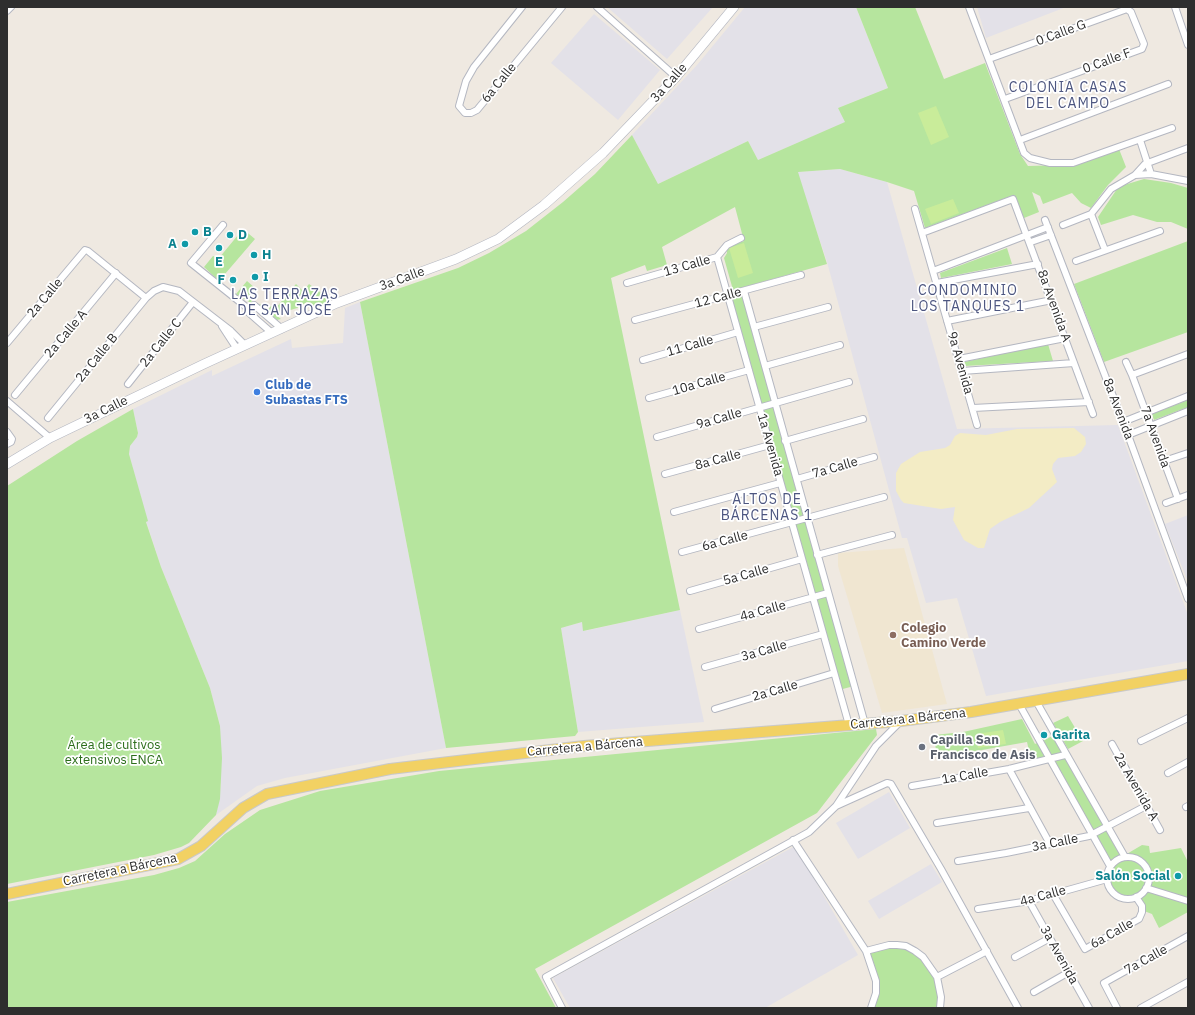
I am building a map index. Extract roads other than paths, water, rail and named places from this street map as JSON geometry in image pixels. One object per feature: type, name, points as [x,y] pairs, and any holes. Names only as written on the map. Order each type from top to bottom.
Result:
[{"type":"main road","name":"3a Calle","points":[[7,464],[50,438],[137,395],[339,303],[467,255],[508,232],[550,200],[604,153],[676,76],[734,7]]},
{"type":"main road","name":"Carretera a Bárcena","points":[[7,894],[178,859],[200,846],[251,802],[267,794],[285,789],[390,769],[599,745],[901,721],[1018,704],[1188,674]]},
{"type":"street","points":[[7,11],[11,7]]},
{"type":"street","name":"6a Calle","points":[[522,7],[474,67],[466,81],[459,100],[459,106],[468,114],[477,110],[562,7]]},
{"type":"street","points":[[597,7],[676,76]]},
{"type":"street","points":[[969,7],[1024,152],[1030,158],[1050,163],[1073,163],[1172,128]]},
{"type":"street","points":[[1175,7],[1187,40]]},
{"type":"street","name":"0 Calle G","points":[[989,58],[1127,9],[1131,12],[1144,44],[1142,48]]},
{"type":"street","name":"0 Calle F","points":[[1005,99],[1142,48]]},
{"type":"street","points":[[1020,140],[1168,84]]},
{"type":"street","points":[[1140,140],[1145,164],[1151,174]]},
{"type":"street","points":[[1063,225],[1091,214],[1111,189],[1135,174],[1145,164],[1188,148]]},
{"type":"street","points":[[1135,174],[1151,174],[1188,181]]},
{"type":"street","name":"8a Avenida A","points":[[922,232],[1012,199],[1028,236],[1093,414]]},
{"type":"street","name":"9a Avenida","points":[[915,209],[978,425]]},
{"type":"street","points":[[1091,214],[1105,250]]},
{"type":"street","name":"8a Avenida","points":[[1045,220],[1128,435],[1188,599]]},
{"type":"street","points":[[222,225],[191,260],[191,263],[249,311],[272,333]]},
{"type":"street","points":[[933,271],[1028,236],[1048,227]]},
{"type":"street","points":[[1076,261],[1160,231]]},
{"type":"street","points":[[1030,242],[1051,235]]},
{"type":"street","name":"13 Calle","points":[[627,283],[717,257],[728,245],[741,238]]},
{"type":"street","name":"2a Calle","points":[[7,343],[82,252],[88,251],[116,273]]},
{"type":"street","name":"1a Avenida","points":[[717,257],[850,725]]},
{"type":"street","points":[[936,283],[1038,264]]},
{"type":"street","points":[[116,273],[146,298],[154,291],[163,288],[171,288],[179,291],[220,323],[241,347]]},
{"type":"street","name":"2a Calle A","points":[[16,395],[116,273]]},
{"type":"street","name":"12 Calle","points":[[635,320],[801,275]]},
{"type":"street","name":"1a Avenida","points":[[744,291],[864,724]]},
{"type":"street","name":"2a Calle B","points":[[48,418],[146,298]]},
{"type":"street","points":[[947,321],[1052,300]]},
{"type":"street","name":"2a Calle C","points":[[128,384],[193,302]]},
{"type":"street","points":[[249,311],[254,305],[282,329]]},
{"type":"street","points":[[754,327],[828,307]]},
{"type":"street","name":"11 Calle","points":[[643,360],[738,332]]},
{"type":"street","points":[[959,359],[1065,338]]},
{"type":"street","points":[[765,366],[840,345]]},
{"type":"street","points":[[1126,362],[1132,375],[1188,354]]},
{"type":"street","points":[[962,371],[1074,363]]},
{"type":"street","name":"10a Calle","points":[[649,398],[749,370]]},
{"type":"street","name":"7a Avenida","points":[[1132,375],[1178,499]]},
{"type":"street","name":"9a Calle","points":[[657,437],[849,382]]},
{"type":"street","points":[[1123,422],[1188,396]]},
{"type":"street","points":[[7,401],[50,438]]},
{"type":"street","points":[[972,408],[1088,402]]},
{"type":"street","points":[[1128,435],[1188,411]]},
{"type":"street","points":[[785,442],[862,419]]},
{"type":"street","points":[[7,432],[12,436],[9,443]]},
{"type":"street","name":"8a Calle","points":[[665,474],[770,445]]},
{"type":"street","points":[[1164,461],[1188,452]]},
{"type":"street","name":"7a Calle","points":[[797,479],[874,457]]},
{"type":"street","points":[[674,512],[780,482]]},
{"type":"street","points":[[1166,503],[1188,495]]},
{"type":"street","name":"6a Calle","points":[[682,552],[884,497]]},
{"type":"street","points":[[817,555],[892,535]]},
{"type":"street","name":"5a Calle","points":[[690,591],[802,559]]},
{"type":"street","name":"4a Calle","points":[[699,629],[828,594]]},
{"type":"street","name":"3a Calle","points":[[706,668],[823,634]]},
{"type":"street","name":"2a Calle","points":[[714,709],[834,673]]},
{"type":"street","points":[[1036,701],[1065,755],[1125,857]]},
{"type":"street","points":[[1018,704],[1094,834],[1110,866],[1107,879],[1111,890],[1120,897],[1131,898],[1136,897],[1146,888],[1148,882],[1147,869],[1137,859],[1125,857],[1110,866]]},
{"type":"street","points":[[1142,741],[1188,718]]},
{"type":"street","points":[[562,1008],[546,976],[809,832],[836,806],[876,746],[901,721]]},
{"type":"street","name":"2a Avenida A","points":[[1112,744],[1160,830]]},
{"type":"street","name":"1a Calle","points":[[912,786],[1009,769],[1065,755]]},
{"type":"street","points":[[1168,773],[1188,762]]},
{"type":"street","points":[[1009,769],[1050,844]]},
{"type":"street","points":[[836,806],[887,783],[891,784],[1018,1008]]},
{"type":"street","name":"3a Calle","points":[[958,861],[1006,853],[1094,834],[1108,828],[1146,806]]},
{"type":"street","points":[[937,823],[1030,808]]},
{"type":"street","points":[[793,840],[866,951],[876,981],[876,993],[871,1008]]},
{"type":"street","name":"4a Calle","points":[[978,909],[1029,901],[1107,879]]},
{"type":"street","points":[[1146,888],[1188,901]]},
{"type":"street","name":"6a Calle","points":[[1053,894],[1084,948],[1087,948],[1139,919],[1142,912],[1142,906],[1136,897]]},
{"type":"street","name":"3a Avenida","points":[[1029,901],[1087,1007]]},
{"type":"street","name":"7a Calle","points":[[1117,1008],[1104,983],[1188,936]]},
{"type":"street","points":[[1015,957],[1050,938]]},
{"type":"street","points":[[866,951],[889,945],[906,946],[923,957],[937,977],[941,997],[940,1008]]},
{"type":"street","points":[[937,977],[987,951]]},
{"type":"street","points":[[1034,992],[1069,972]]},
{"type":"street","points":[[1141,1008],[1188,982]]},
{"type":"place","name":"B","points":[[195,232]]},
{"type":"place","name":"D","points":[[230,235]]},
{"type":"place","name":"A","points":[[185,244]]},
{"type":"place","name":"E","points":[[219,248]]},
{"type":"place","name":"H","points":[[254,255]]},
{"type":"place","name":"I","points":[[255,277]]},
{"type":"place","name":"F","points":[[233,280]]},
{"type":"place","name":"Club de Subastas FTS","points":[[257,392]]},
{"type":"place","name":"Colegio Camino Verde","points":[[893,635]]},
{"type":"place","name":"Garita","points":[[1044,735]]},
{"type":"place","name":"Capilla San Francisco de Asis","points":[[922,747]]},
{"type":"place","name":"Salón Social","points":[[1178,876]]},
{"type":"district","name":"COLONIA CASAS DEL CAMPO","points":[[1068,96]]},
{"type":"district","name":"CONDOMINIO LOS TANQUES 1","points":[[968,300]]},
{"type":"district","name":"LAS TERRAZAS DE SAN JOSÉ","points":[[285,304]]},
{"type":"district","name":"ALTOS DE BÁRCENAS 1","points":[[767,508]]},
{"type":"park label","name":"Área de cultivos extensivos ENCA","points":[[114,752]]}]
